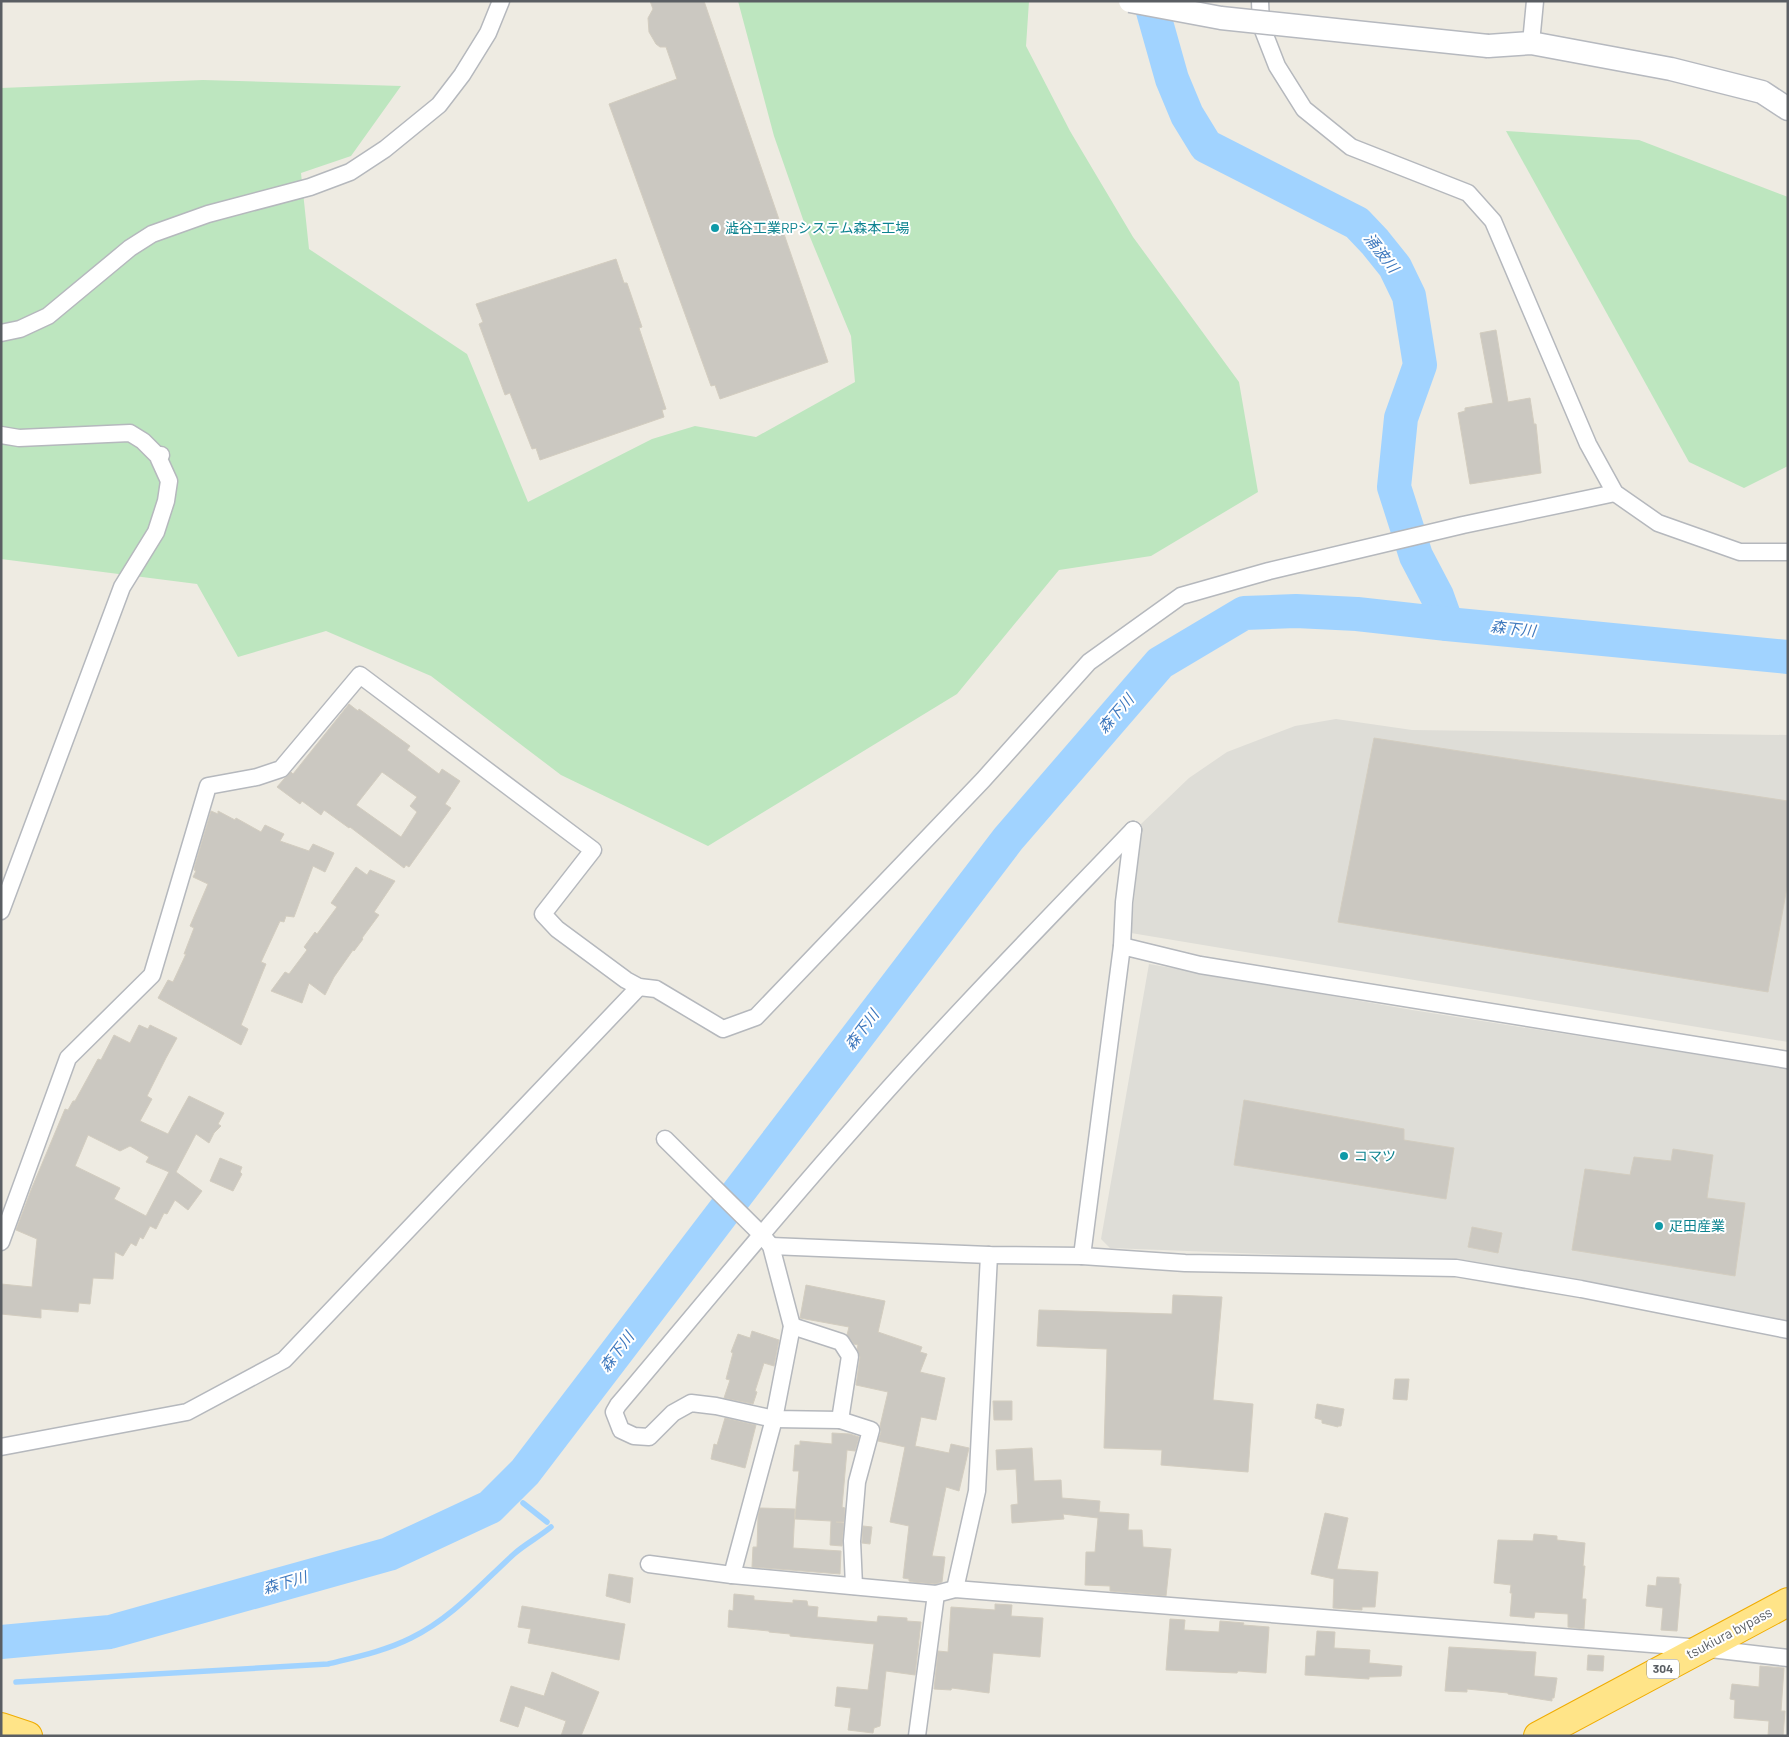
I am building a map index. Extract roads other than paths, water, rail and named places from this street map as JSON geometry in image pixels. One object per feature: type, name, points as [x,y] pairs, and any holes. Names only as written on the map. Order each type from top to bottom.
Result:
[{"type":"highway","name":"tsukiura bypass","points":[[1538,1736],[1788,1602]]},
{"type":"highway","points":[[1,1727],[28,1736]]},
{"type":"street","points":[[1,333],[20,329],[48,316],[130,248],[152,234],[208,214],[310,187],[350,172],[364,163],[439,105],[462,75],[488,33],[501,1]]},
{"type":"street","points":[[1130,1],[1222,18],[1488,46],[1532,43],[1671,69],[1762,92],[1788,109]]},
{"type":"street","points":[[1260,1],[1261,25],[1277,66],[1304,109],[1351,147],[1468,193],[1493,221],[1588,444],[1616,493],[1658,523],[1740,552],[1788,552]]},
{"type":"street","points":[[1532,43],[1534,1]]},
{"type":"street","points":[[1,435],[19,438],[130,433],[143,441],[157,455],[161,455],[159,459],[169,481],[166,501],[156,532],[122,587],[1,911]]},
{"type":"street","points":[[1,1242],[68,1058],[152,975],[208,786],[257,777],[281,769],[360,675],[593,850],[543,914],[557,928],[638,987],[656,989],[723,1029],[756,1017],[983,780],[1089,662],[1180,596],[1269,571],[1383,544],[1616,493]]},
{"type":"street","points":[[854,1586],[852,1541],[857,1482],[871,1430],[840,1420],[774,1420],[716,1406],[691,1403],[673,1413],[649,1437],[634,1436],[621,1430],[614,1412],[852,1129],[951,1020],[1133,830],[1124,902],[1122,946],[1082,1256]]},
{"type":"street","points":[[1122,946],[1200,965],[1788,1060]]},
{"type":"street","points":[[1,1447],[187,1412],[284,1360],[638,987]]},
{"type":"street","points":[[669,1143],[763,1236],[792,1326],[774,1420],[732,1575]]},
{"type":"street","points":[[763,1236],[989,1255],[1082,1256],[1185,1263],[1456,1268],[1581,1289],[1788,1330]]},
{"type":"street","points":[[955,1589],[977,1491],[989,1255]]},
{"type":"street","points":[[792,1326],[841,1342],[850,1356],[840,1420]]},
{"type":"street","points":[[649,1564],[732,1575],[936,1594],[955,1589],[1702,1648],[1788,1658]]},
{"type":"street","points":[[917,1736],[936,1594]]},
{"type":"waterway","name":"涌波川","points":[[1150,1],[1172,79],[1187,115],[1206,146],[1357,223],[1395,267],[1409,296],[1420,365],[1401,418],[1394,487],[1416,556],[1437,596],[1447,624]]},
{"type":"waterway","name":"森下川","points":[[1,1642],[110,1632],[389,1554],[490,1507],[525,1472],[1008,839],[1160,663],[1244,613],[1296,611],[1357,614],[1788,657]]},
{"type":"waterway","points":[[523,1503],[547,1522]]},
{"type":"waterway","points":[[16,1682],[328,1664],[391,1647],[440,1621],[466,1600],[518,1550],[551,1527]]},
{"type":"place","name":"澁谷工業RPシステム森本工場","points":[[715,228]]},
{"type":"place","name":"コマツ","points":[[1344,1156]]},
{"type":"place","name":"疋田産業","points":[[1659,1226]]}]
